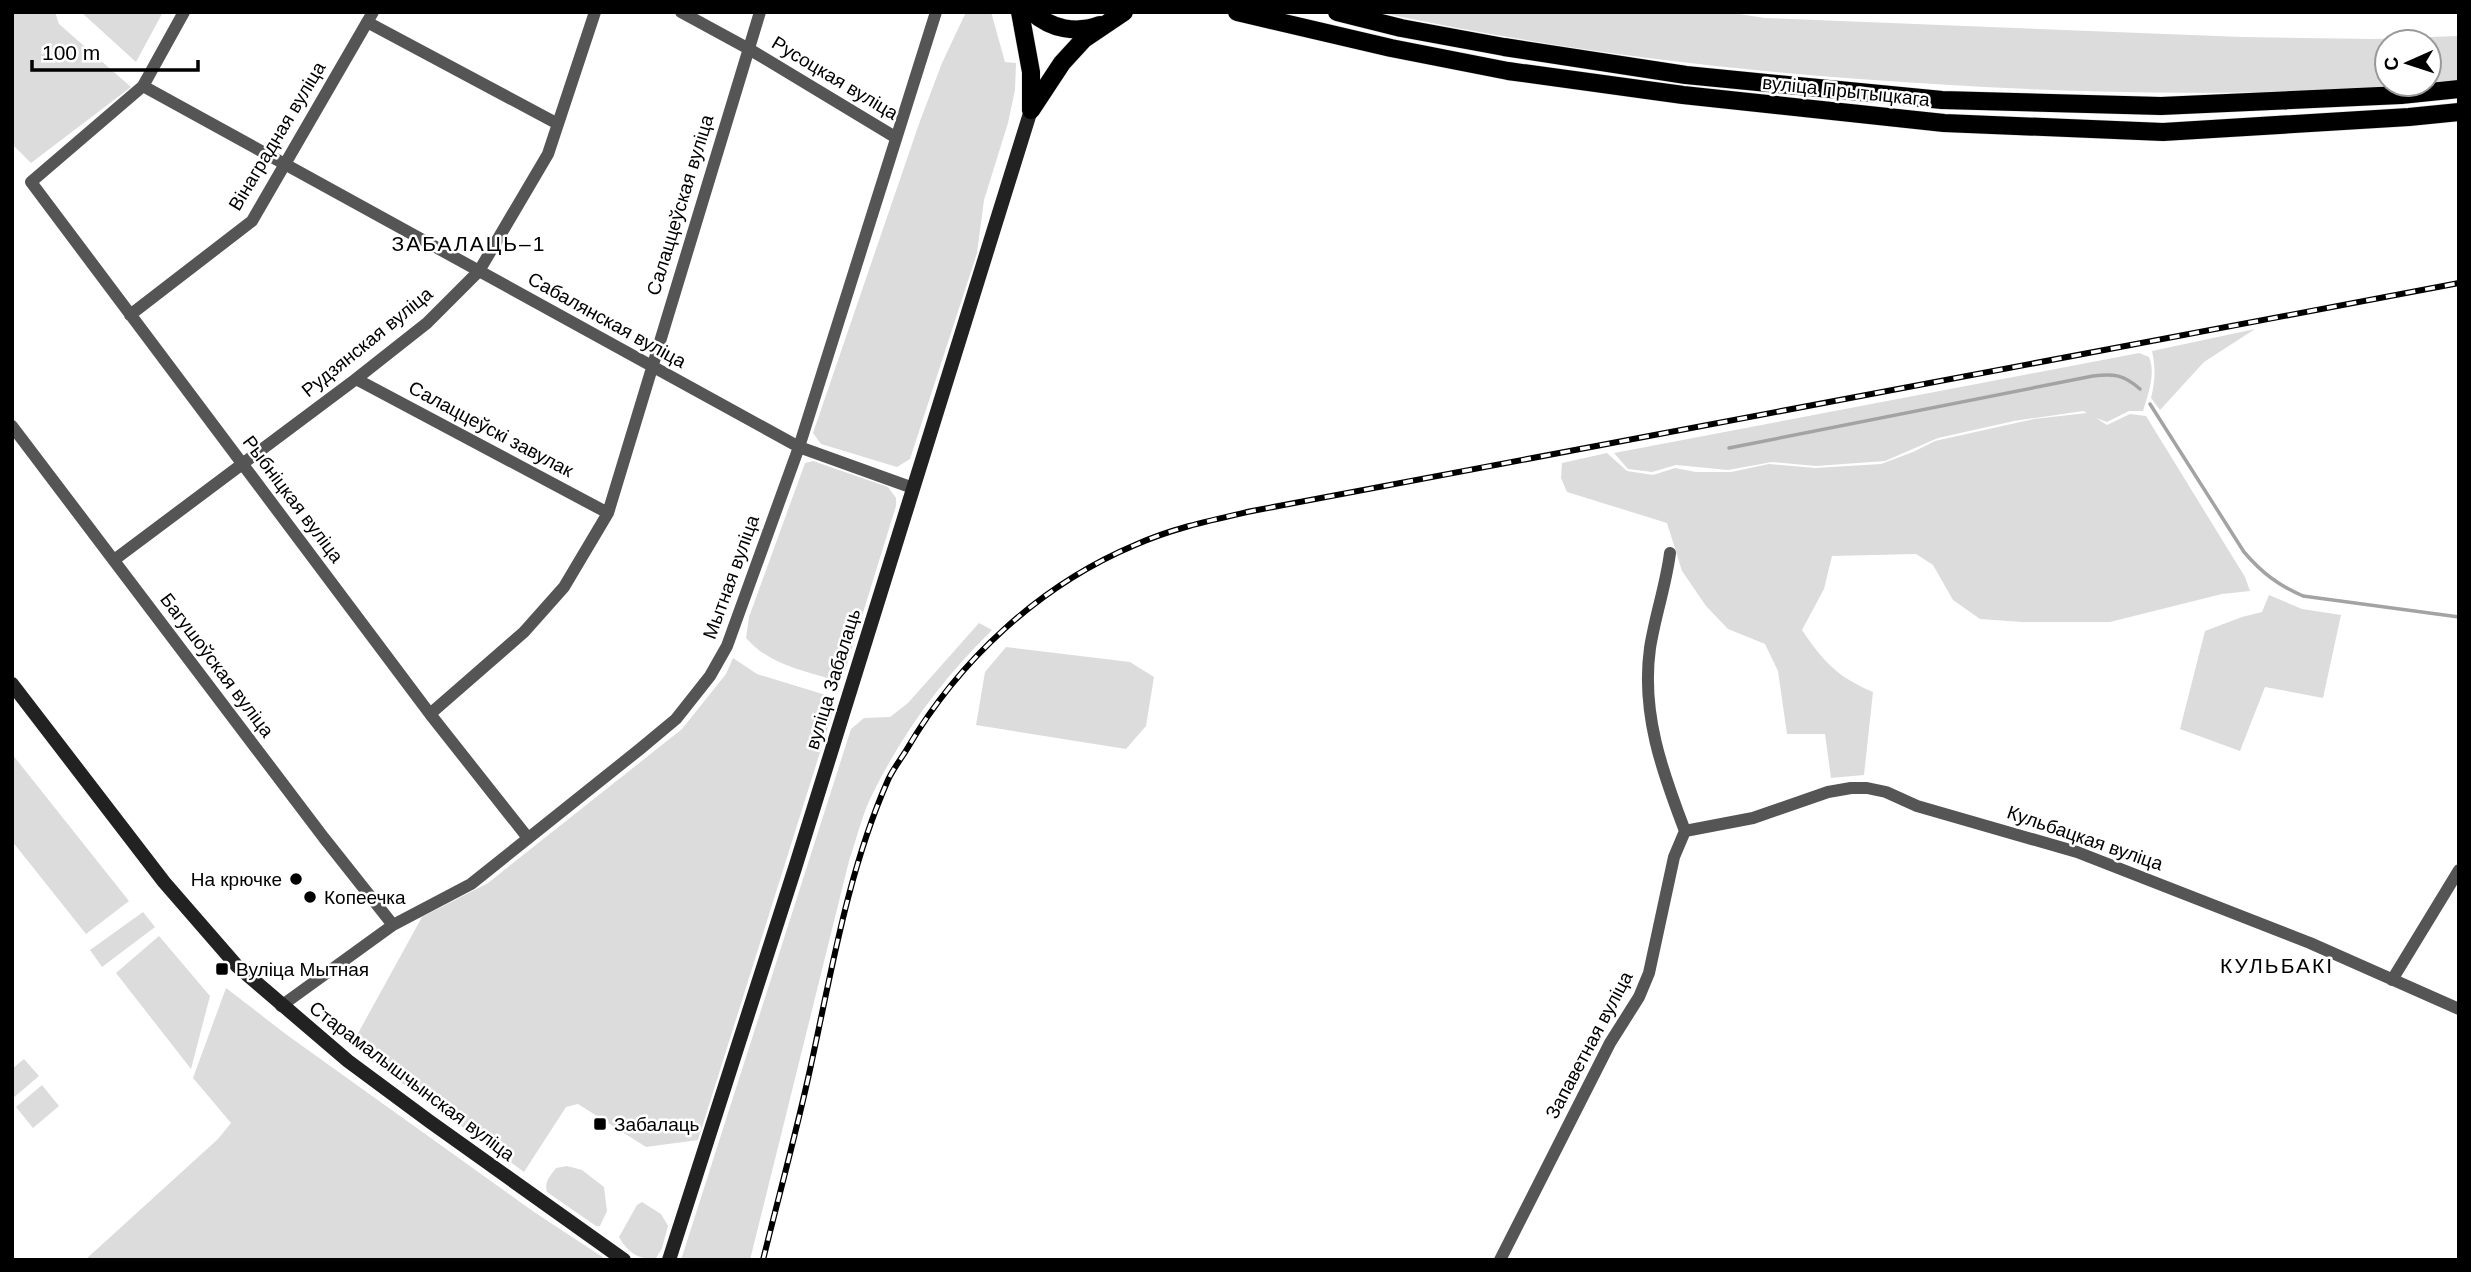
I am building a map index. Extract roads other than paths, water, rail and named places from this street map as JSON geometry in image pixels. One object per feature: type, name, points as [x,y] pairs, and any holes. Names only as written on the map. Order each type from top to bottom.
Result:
[{"type":"main road","points":[[1020,12],[1031,72],[1031,110]]},
{"type":"main road","points":[[1032,12],[1041,20],[1064,29],[1089,29],[1135,12]]},
{"type":"main road","name":"вуліца Прытыцкага","points":[[1237,12],[1391,48],[1508,71],[1683,95],[1944,123],[2163,132],[2459,112]]},
{"type":"main road","name":"вуліца Прытыцкага","points":[[1337,12],[1401,28],[1504,47],[1686,75],[1942,100],[2161,106],[2401,95],[2459,89]]},
{"type":"main road","points":[[1031,110],[1068,56],[1084,39],[1118,17]]},
{"type":"street","points":[[143,86],[184,12]]},
{"type":"street","name":"Рудзянская вуліца","points":[[114,560],[427,323],[479,271],[548,153],[595,12]]},
{"type":"street","name":"Русоцкая вуліца","points":[[681,12],[749,49],[895,137]]},
{"type":"street","name":"Салаццеўская вуліца","points":[[430,714],[524,632],[564,587],[608,513],[760,12]]},
{"type":"street","name":"Мытная вуліца","points":[[281,1006],[393,925],[471,884],[676,719],[710,676],[727,646],[799,447],[936,12]]},
{"type":"street","points":[[370,17],[558,124]]},
{"type":"street","name":"Вінаградная вуліца","points":[[130,315],[253,221],[370,17]]},
{"type":"street","name":"Сабалянская вуліца","points":[[143,86],[799,447],[913,488]]},
{"type":"street","name":"Рыбніцкая вуліца","points":[[143,86],[31,181],[430,714],[528,838]]},
{"type":"street","name":"вуліца Забалаць","points":[[669,1260],[795,868],[1031,110]]},
{"type":"street","name":"Салаццеўскі завулак","points":[[356,379],[608,513]]},
{"type":"street","name":"Багушоўская вуліца","points":[[12,426],[393,925]]},
{"type":"street","points":[[1670,553],[1650,648],[1648,697],[1659,760],[1685,831]]},
{"type":"street","name":"Старамалышчынская вуліца","points":[[12,684],[163,882],[237,966],[343,1056],[624,1260]]},
{"type":"street","name":"Кульбацкая вуліца","points":[[1685,831],[1753,818],[1828,792],[1867,788],[1886,792],[1917,806],[2077,852],[2310,943],[2459,1010]]},
{"type":"street","name":"Запаветная вуліца","points":[[1500,1260],[1610,1043],[1639,998],[1649,974],[1674,857],[1685,831]]},
{"type":"street","points":[[2392,980],[2459,870]]},
{"type":"waterway","points":[[1729,448],[2093,376],[2118,376],[2140,389]]},
{"type":"waterway","points":[[2150,404],[2244,552],[2278,583],[2303,596],[2459,617]]},
{"type":"railway","points":[[763,1260],[800,1114],[852,885],[862,849],[888,780],[928,716],[977,656],[1005,629],[1067,581],[1135,545],[1164,534],[1252,511],[2459,283]]},
{"type":"place","name":"На крючке","points":[[296,879]]},
{"type":"place","name":"Копеечка","points":[[310,897]]},
{"type":"place","name":"Вуліца Мытная","points":[[222,969]]},
{"type":"place","name":"Забалаць","points":[[600,1124]]},
{"type":"district","name":"ЗАБАЛАЦЬ–1","points":[[469,243]]},
{"type":"district","name":"КУЛЬБАКІ","points":[[2277,965]]}]
